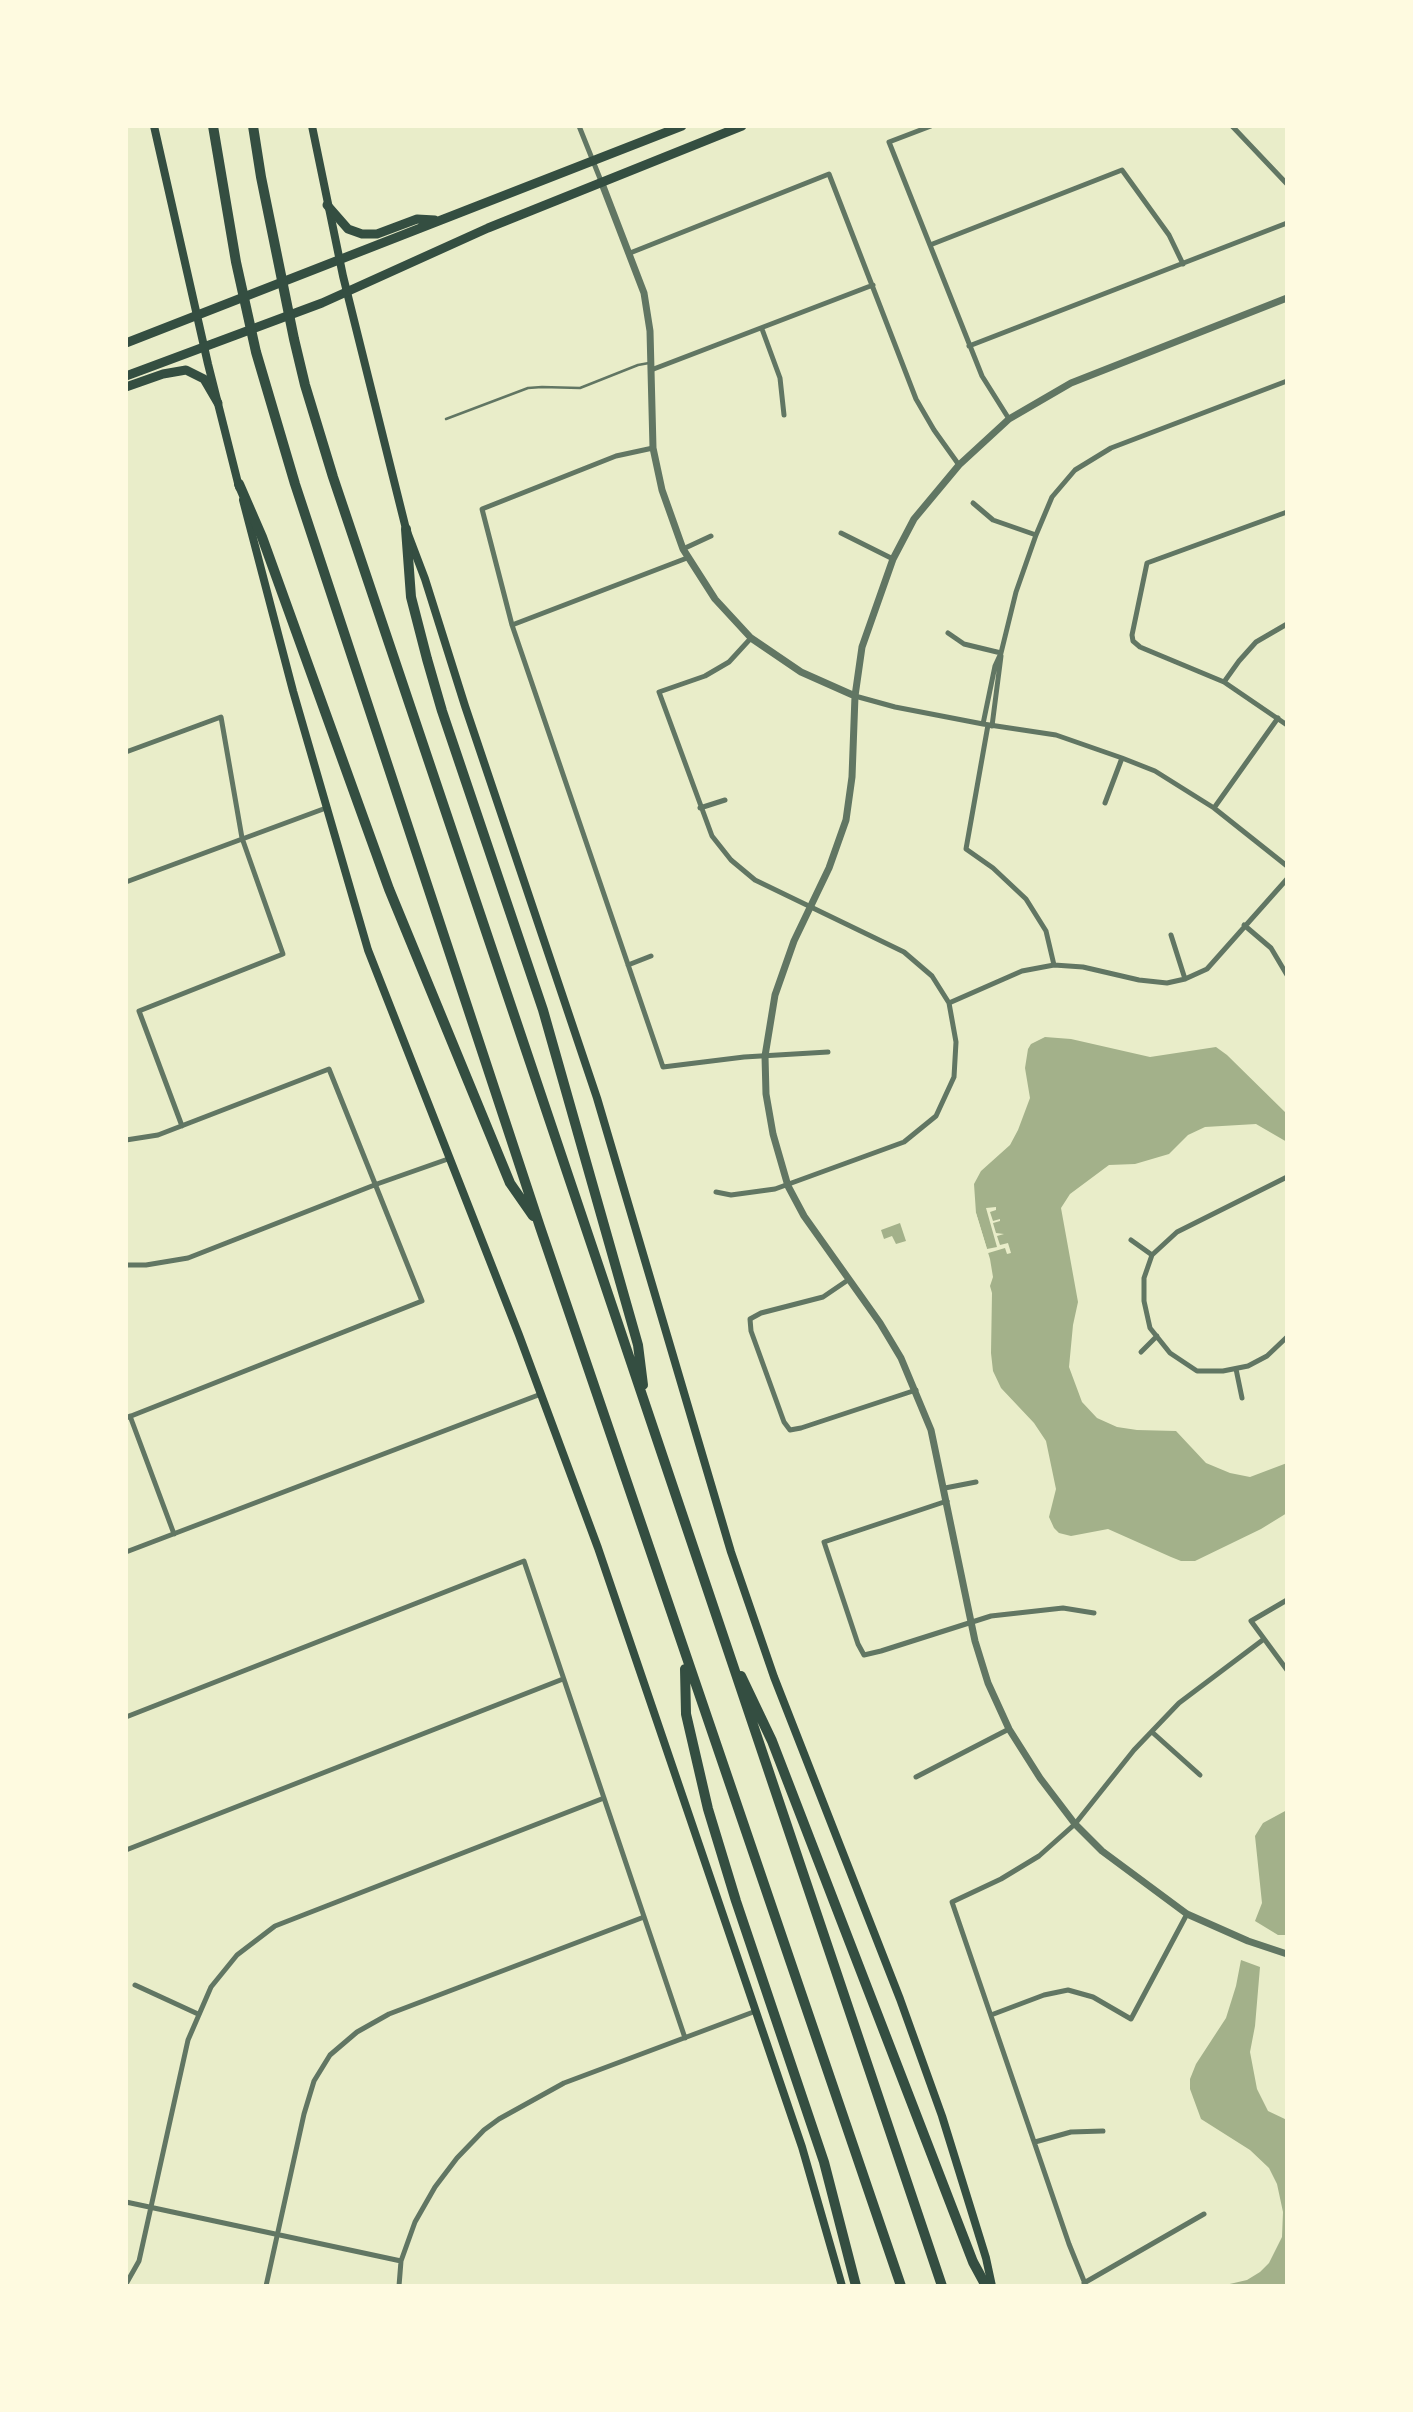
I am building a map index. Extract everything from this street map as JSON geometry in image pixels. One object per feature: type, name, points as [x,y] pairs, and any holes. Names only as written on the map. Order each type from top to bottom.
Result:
[{"type":"highway","points":[[213,126],[236,262],[256,352],[295,484],[540,1227],[901,2286]]},
{"type":"highway","points":[[253,126],[294,339],[332,477],[942,2286]]},
{"type":"highway","points":[[239,484],[261,537],[389,889],[510,1183],[540,1227]]},
{"type":"highway","points":[[406,529],[411,597],[427,659],[444,719],[543,1010],[638,1345],[647,1410]]},
{"type":"highway","points":[[724,1640],[772,1741],[973,2262],[986,2286]]},
{"type":"highway","points":[[685,1658],[686,1714],[708,1809],[824,2162],[856,2286]]},
{"type":"main road","points":[[153,126],[218,403],[355,908],[381,986],[541,1394],[616,1600],[802,2147],[842,2286]]},
{"type":"main road","points":[[312,126],[339,258],[406,529],[425,579],[597,1098],[731,1552],[774,1677],[905,2012],[954,2153],[992,2286]]},
{"type":"main road","points":[[126,343],[682,126]]},
{"type":"main road","points":[[126,376],[331,299],[488,228],[742,126]]},
{"type":"main road","points":[[327,205],[348,229],[362,234],[377,234],[417,219],[437,220]]},
{"type":"main road","points":[[126,387],[163,374],[186,370],[204,379],[218,403]]},
{"type":"street","points":[[579,126],[645,293],[650,331],[653,448],[662,490],[687,558],[715,599],[751,638],[802,672],[855,696],[895,707],[1056,735],[1154,771],[1214,808],[1287,866]]},
{"type":"street","points":[[931,126],[889,142],[969,346],[982,376],[1009,419]]},
{"type":"street","points":[[1232,126],[1287,184]]},
{"type":"street","points":[[930,245],[1122,170],[1169,235],[1182,264]]},
{"type":"street","points":[[630,253],[829,174],[916,399],[959,465]]},
{"type":"street","points":[[969,346],[1287,223]]},
{"type":"street","points":[[651,367],[762,329],[873,285]]},
{"type":"street","points":[[1287,298],[1070,383],[1009,419],[959,465],[914,519],[892,559],[862,647],[855,696],[852,777],[846,820],[829,869],[794,941],[775,995],[765,1056],[766,1094],[773,1134],[788,1186],[804,1216],[880,1323],[901,1358],[931,1430],[971,1621],[988,1684],[1009,1728],[1040,1778],[1075,1824],[1102,1851],[1187,1914],[1248,1941],[1287,1954]]},
{"type":"street","points":[[762,329],[780,378],[784,415]]},
{"type":"street","points":[[1054,965],[1046,931],[1026,899],[993,868],[966,849],[988,725],[995,666],[1036,535],[1052,497],[1074,470],[1111,448],[1287,380]]},
{"type":"street","points":[[653,448],[616,457],[482,509],[512,625],[663,1067],[828,1052]]},
{"type":"street","points":[[973,503],[993,520],[1036,535]]},
{"type":"street","points":[[1287,512],[1147,563],[1132,635],[1133,641],[1140,647],[1224,682],[1287,725]]},
{"type":"street","points":[[841,533],[892,559]]},
{"type":"street","points":[[683,550],[711,536]]},
{"type":"street","points":[[512,625],[687,558]]},
{"type":"street","points":[[1224,682],[1256,642],[1287,624]]},
{"type":"street","points":[[948,633],[964,644],[1001,653]]},
{"type":"street","points":[[716,1192],[747,1194],[788,1186],[904,1143],[936,1116],[954,1077],[956,1042],[949,1003],[932,976],[904,952],[755,880],[731,860],[712,836],[659,692],[705,676],[729,662],[751,638]]},
{"type":"street","points":[[988,725],[1002,668],[1001,653]]},
{"type":"street","points":[[126,752],[221,717],[242,838],[284,954],[139,1011],[182,1126]]},
{"type":"street","points":[[1214,808],[1278,718]]},
{"type":"street","points":[[1105,803],[1122,758]]},
{"type":"street","points":[[700,808],[725,800]]},
{"type":"street","points":[[126,882],[326,808]]},
{"type":"street","points":[[949,1003],[1022,971],[1054,965],[1083,967],[1139,980],[1167,983],[1185,979],[1207,969],[1287,879]]},
{"type":"street","points":[[1244,925],[1271,947],[1287,975]]},
{"type":"street","points":[[1171,935],[1185,979]]},
{"type":"street","points":[[628,965],[651,956]]},
{"type":"street","points":[[126,1140],[158,1135],[329,1069],[422,1301],[128,1417],[174,1534]]},
{"type":"street","points":[[126,1265],[146,1265],[188,1258],[377,1184],[449,1159]]},
{"type":"street","points":[[1287,1177],[1177,1232],[1152,1255],[1144,1279],[1144,1301],[1150,1328],[1170,1353],[1197,1371],[1248,1366],[1267,1356],[1287,1337]]},
{"type":"street","points":[[1130,1240],[1152,1255]]},
{"type":"street","points":[[848,1280],[823,1297],[761,1313],[750,1319],[751,1331],[784,1422],[790,1430],[916,1390]]},
{"type":"street","points":[[1141,1352],[1157,1336]]},
{"type":"street","points":[[1236,1369],[1242,1398]]},
{"type":"street","points":[[126,1552],[541,1394]]},
{"type":"street","points":[[945,1488],[976,1482]]},
{"type":"street","points":[[947,1501],[824,1542],[864,1655],[991,1616],[1063,1608],[1094,1613]]},
{"type":"street","points":[[126,1717],[524,1561],[685,2038]]},
{"type":"street","points":[[1287,1600],[1251,1621],[1287,1670]]},
{"type":"street","points":[[1204,2214],[1085,2284],[952,1902],[1001,1879],[1039,1856],[1075,1824],[1179,1703],[1264,1639]]},
{"type":"street","points":[[126,1850],[563,1679]]},
{"type":"street","points":[[916,1777],[1009,1728]]},
{"type":"street","points":[[1152,1732],[1200,1775]]},
{"type":"street","points":[[126,2284],[139,2261],[188,2040],[211,1987],[237,1955],[275,1926],[604,1798]]},
{"type":"street","points":[[990,2015],[1068,1990],[1093,1997],[1131,2019],[1187,1914]]},
{"type":"street","points":[[266,2286],[304,2114],[314,2081],[330,2055],[357,2032],[389,2014],[644,1917]]},
{"type":"street","points":[[135,1985],[198,2014]]},
{"type":"street","points":[[399,2286],[401,2262],[415,2222],[435,2187],[457,2158],[484,2130],[517,2107],[549,2090],[756,2011]]},
{"type":"street","points":[[1035,2142],[1071,2132],[1103,2131]]},
{"type":"street","points":[[126,2202],[401,2262]]},
{"type":"lane","points":[[446,419],[528,388],[580,388],[639,365],[651,367]]},
{"type":"shaded area","points":[[1045,1037],[1071,1039],[1150,1057],[1216,1047],[1287,1114],[1287,1142],[1256,1124],[1205,1127],[1188,1135],[1169,1154],[1135,1164],[1109,1165],[1070,1194],[1061,1208],[1078,1302],[1069,1367],[1082,1402],[1097,1418],[1117,1427],[1176,1431],[1206,1463],[1230,1473],[1250,1477],[1287,1463],[1287,1513],[1261,1529],[1195,1561],[1181,1561],[1108,1529],[1071,1536],[1059,1533],[1049,1517],[1056,1489],[1046,1441],[1034,1423],[1001,1388],[993,1371],[990,1286],[993,1277],[976,1213],[974,1184],[981,1171],[1010,1145],[1018,1130],[1030,1098],[1025,1068],[1028,1049],[1031,1044]]},
{"type":"shaded area","points":[[900,1223],[906,1241],[896,1244],[892,1236],[884,1239],[881,1230]]},
{"type":"shaded area","points":[[1287,1810],[1287,1935],[1278,1935],[1255,1921],[1262,1903],[1255,1836],[1263,1823]]},
{"type":"shaded area","points":[[1241,1960],[1260,1967],[1250,2052],[1257,2089],[1268,2111],[1287,2120],[1287,2286],[1221,2286],[1247,2280],[1269,2263],[1282,2237],[1283,2212],[1277,2184],[1269,2168],[1250,2150],[1201,2119],[1190,2089],[1190,2079],[1196,2064],[1226,2018]]},
{"type":"pier","points":[[996,1207],[996,1210],[990,1212],[993,1221],[1000,1219],[993,1223],[996,1233],[1004,1234],[997,1236],[1000,1245],[1008,1243],[1011,1253],[1007,1254],[1005,1248],[985,1254],[972,1215],[976,1213],[987,1249],[997,1247],[986,1208]]}]
